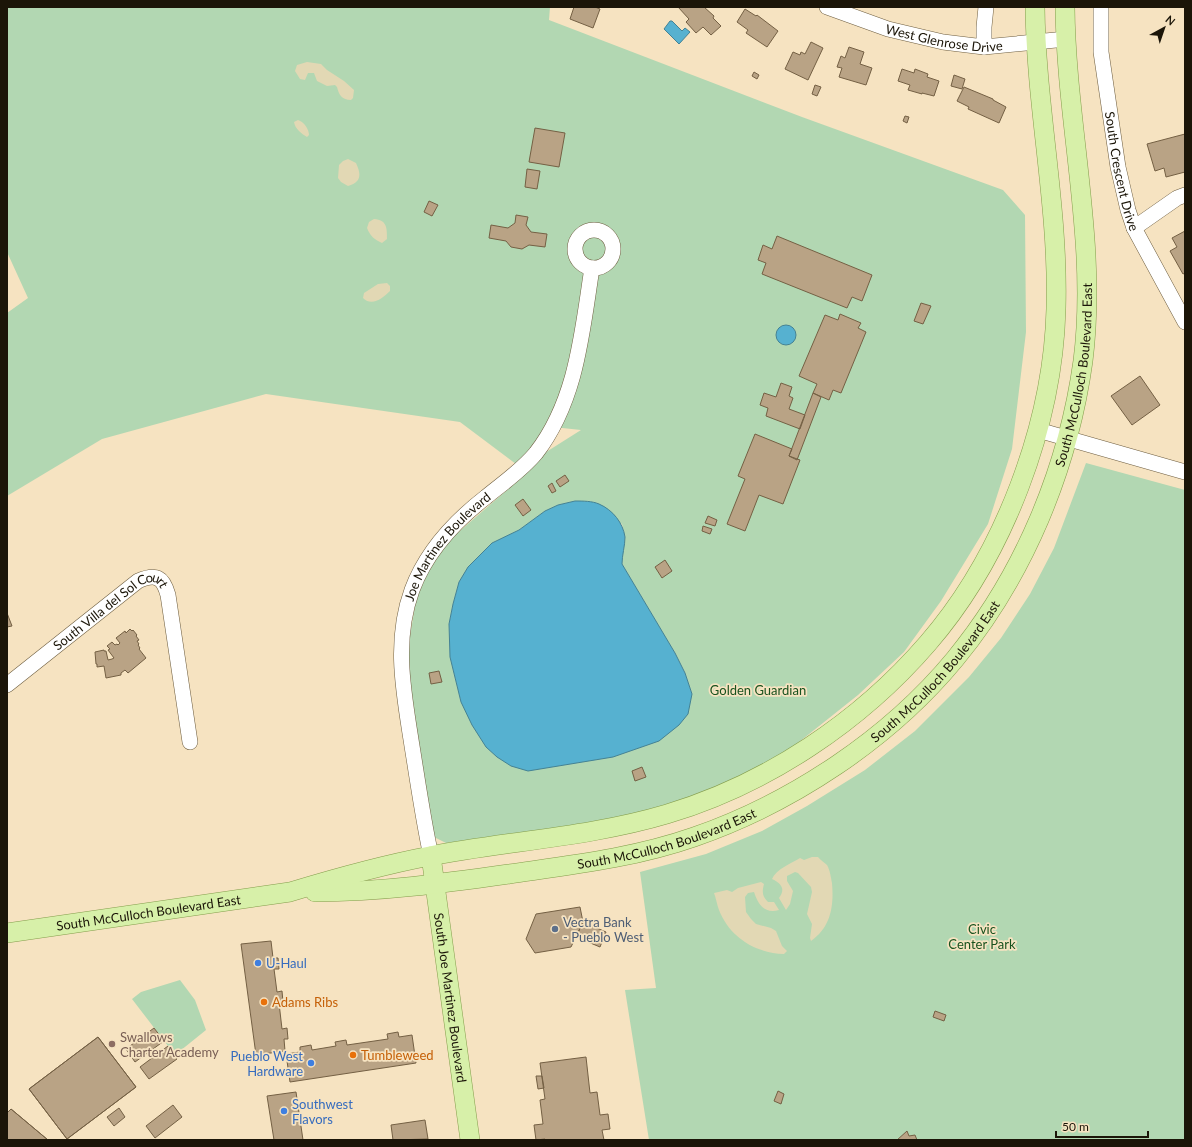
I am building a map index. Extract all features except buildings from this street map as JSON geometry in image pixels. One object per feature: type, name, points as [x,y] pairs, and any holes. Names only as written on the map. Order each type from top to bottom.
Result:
[{"type":"main road","name":"South McCulloch Boulevard East","points":[[290,892],[331,880],[431,856],[596,830],[666,814],[703,801],[744,784],[826,736],[865,705],[901,672],[930,641],[956,607],[993,546],[1014,502],[1026,470],[1038,430],[1053,356],[1056,310],[1055,246],[1036,42],[1035,7]]},
{"type":"main road","name":"South McCulloch Boulevard East","points":[[7,933],[290,892],[362,891],[436,884],[602,860],[675,844],[714,830],[769,805],[817,778],[884,728],[923,694],[954,660],[981,624],[1008,580],[1041,514],[1055,480],[1067,438],[1083,360],[1087,312],[1087,291],[1082,211],[1066,39],[1065,7]]},
{"type":"main road","name":"South Joe Martinez Boulevard","points":[[431,856],[470,1140]]},
{"type":"street","name":"West Glenrose Drive","points":[[827,7],[881,26],[943,42],[984,47],[1066,39]]},
{"type":"street","points":[[984,47],[986,7]]},
{"type":"street","name":"South Crescent Drive","points":[[1101,7],[1101,52],[1123,193],[1134,228],[1185,322]]},
{"type":"street","points":[[1134,228],[1177,198],[1185,195]]},
{"type":"street","name":"Joe Martinez Boulevard","points":[[431,856],[424,827],[401,666],[403,627],[407,607],[420,573],[440,541],[465,514],[526,464],[535,454],[553,427],[574,376],[580,350],[592,268]]},
{"type":"street","points":[[1038,430],[1185,472]]},
{"type":"street","name":"South Villa del Sol Court","points":[[7,685],[138,581],[144,578],[157,577],[162,580],[168,595],[190,742]]},
{"type":"green space","name":"Golden Guardian","points":[[7,7],[550,7],[549,20],[802,117],[1003,190],[1025,215],[1026,332],[1012,449],[988,524],[941,601],[904,652],[858,695],[774,762],[695,800],[617,821],[446,843],[432,836],[406,660],[417,594],[430,566],[447,542],[514,484],[543,454],[581,430],[553,427],[516,464],[460,422],[266,394],[102,439],[7,496],[7,313],[28,298],[7,252]],"holes":[[[575,501],[622,524],[625,538],[622,564],[675,653],[685,673],[692,694],[461,702],[450,656],[449,624],[459,582],[492,543],[519,530],[545,511],[558,505]]]},
{"type":"green space","name":"Civic Center Park","points":[[1086,463],[1185,490],[1185,1140],[649,1140],[625,990],[656,988],[640,872],[706,854],[762,831],[807,806],[865,770],[915,731],[969,677],[1001,638],[1030,594],[1054,548]]},
{"type":"green space","points":[[180,980],[195,1000],[206,1030],[175,1055],[132,999],[141,992]]},
{"type":"sand","points":[[307,62],[321,64],[327,70],[344,81],[354,90],[353,98],[348,100],[343,98],[335,85],[327,86],[317,81],[314,73],[308,73],[305,80],[300,79],[295,71],[297,65]]},
{"type":"sand","points":[[298,120],[307,128],[309,135],[307,137],[297,129],[294,122]]},
{"type":"sand","points":[[348,159],[356,163],[359,171],[359,177],[356,182],[348,186],[341,182],[338,178],[339,165]]},
{"type":"sand","points":[[374,219],[382,221],[387,231],[387,239],[382,243],[373,237],[367,228],[369,222]]},
{"type":"sand","points":[[387,283],[390,286],[390,291],[381,299],[370,302],[363,298],[364,293],[378,284]]},
{"type":"sand","points":[[812,857],[818,857],[827,865],[829,869],[832,883],[832,908],[827,923],[818,935],[811,941],[812,924],[807,914],[812,892],[811,887],[798,873],[795,872],[787,876],[787,881],[793,891],[790,904],[786,910],[779,898],[782,892],[782,887],[778,882],[772,879],[777,872],[789,864],[800,858],[804,860]]},
{"type":"sand","points":[[761,882],[764,884],[763,892],[765,898],[768,902],[774,902],[779,910],[769,911],[762,907],[754,892],[748,893],[745,897],[746,912],[756,924],[776,931],[782,946],[787,951],[784,954],[764,951],[745,942],[730,929],[718,908],[714,893],[727,890],[732,892],[738,888]]},
{"type":"water","points":[[670,21],[672,21],[682,31],[685,28],[690,32],[679,44],[664,29]]},
{"type":"water","points":[[786,325],[793,328],[796,335],[793,342],[786,345],[779,342],[776,335],[779,328]]},
{"type":"water","points":[[575,501],[599,504],[613,513],[620,522],[625,537],[622,564],[675,653],[685,673],[692,694],[688,714],[679,725],[659,741],[613,757],[528,771],[511,766],[497,757],[486,747],[472,725],[461,702],[450,657],[449,624],[459,582],[468,567],[492,543],[519,530],[545,511],[558,505]]},
{"type":"place","name":"Vectra Bank - Pueblo West","points":[[555,929]]},
{"type":"place","name":"U-Haul","points":[[258,963]]},
{"type":"place","name":"Adams Ribs","points":[[264,1002]]},
{"type":"place","name":"Swallows Charter Academy","points":[[112,1044]]},
{"type":"place","name":"Tumbleweed","points":[[353,1055]]},
{"type":"place","name":"Pueblo West Hardware","points":[[311,1063]]},
{"type":"place","name":"Southwest Flavors","points":[[284,1111]]}]
